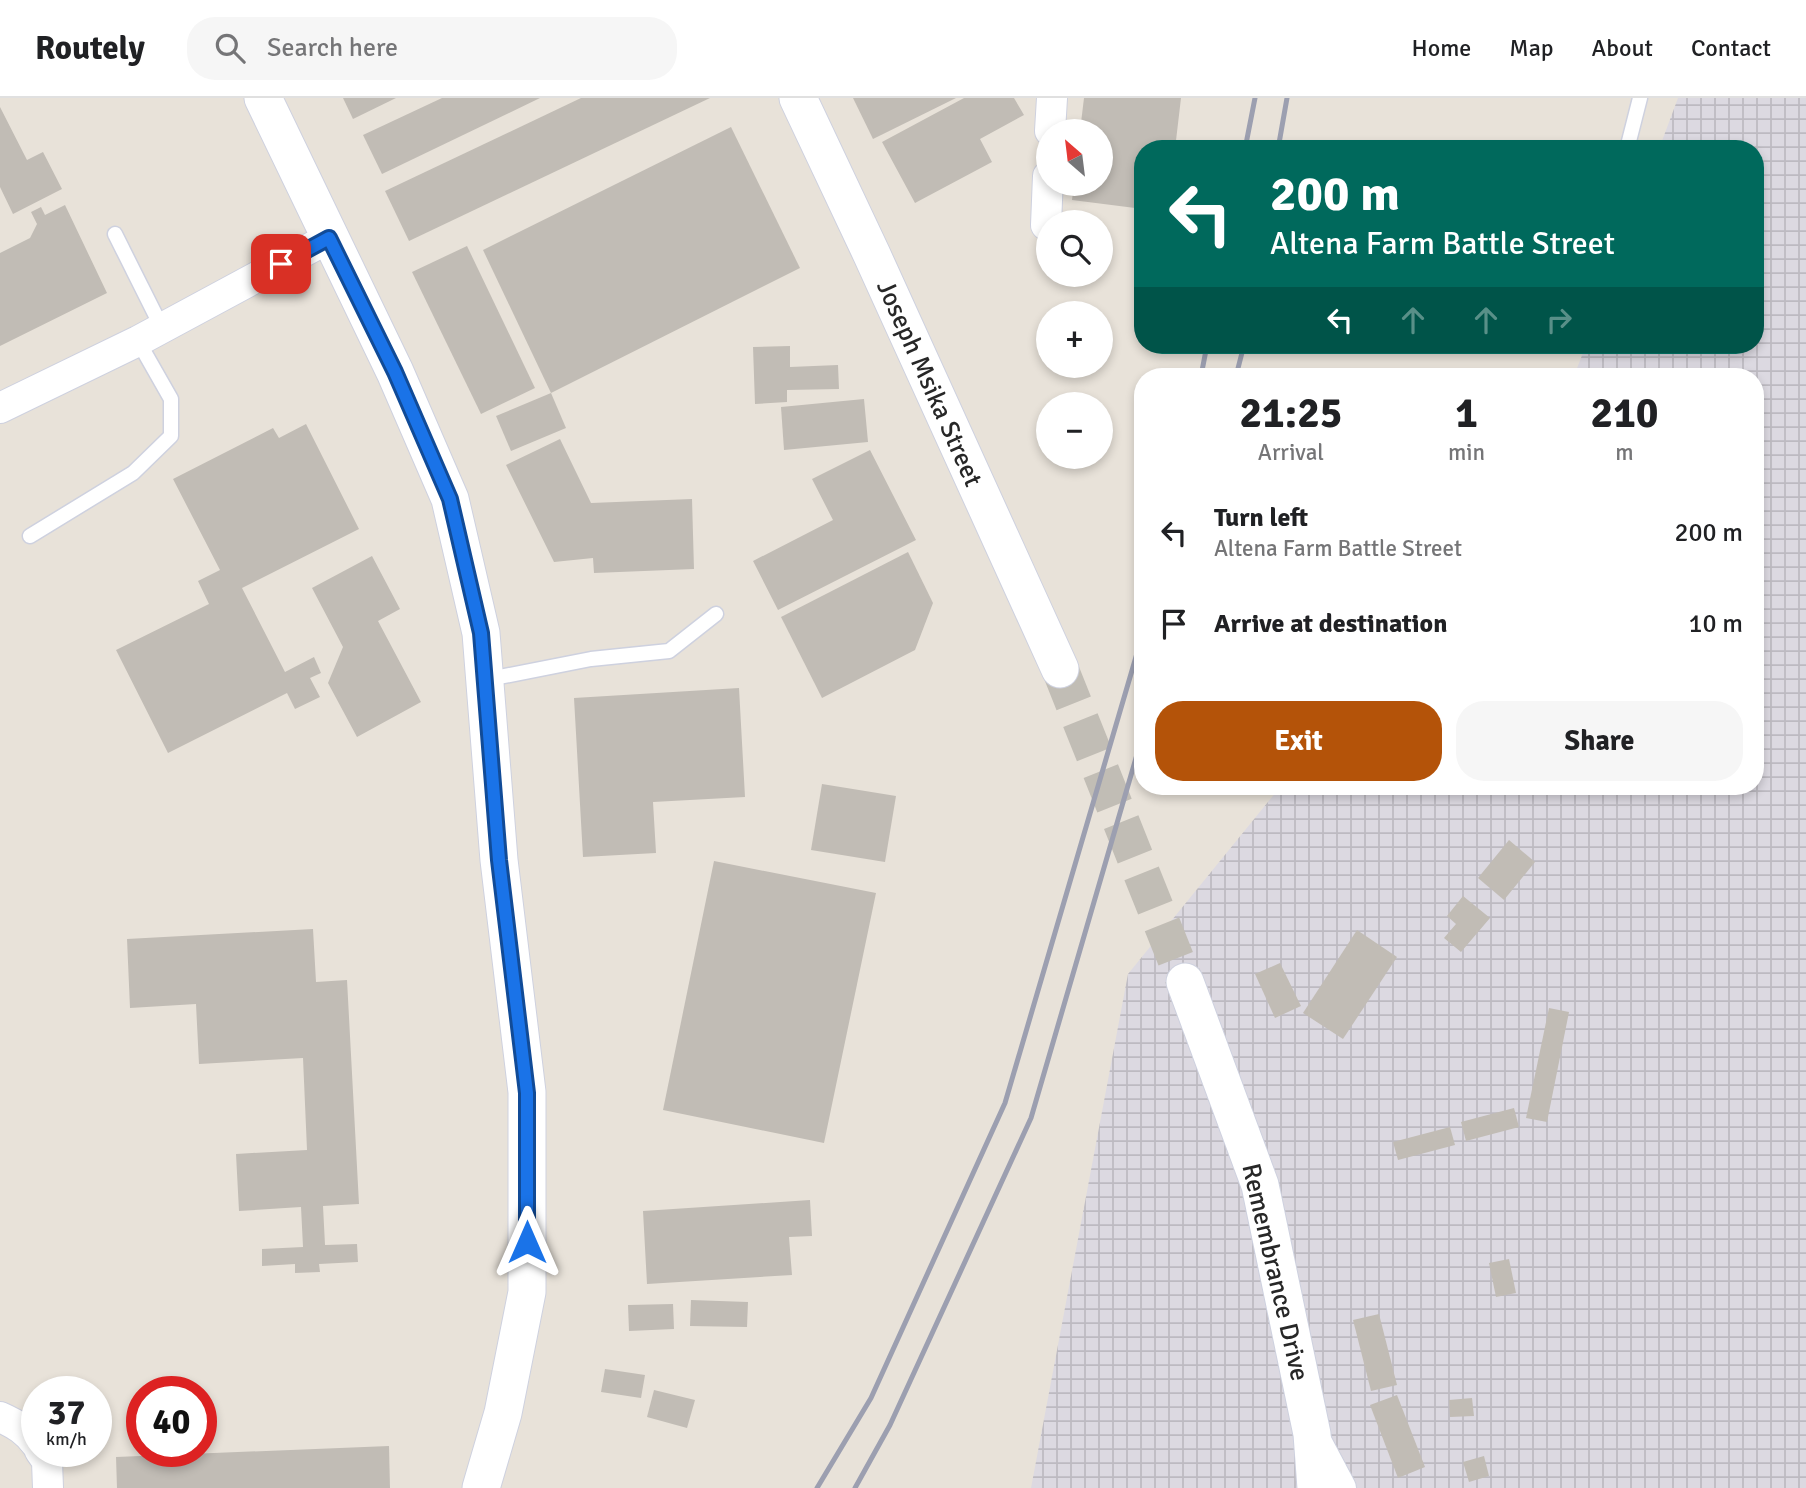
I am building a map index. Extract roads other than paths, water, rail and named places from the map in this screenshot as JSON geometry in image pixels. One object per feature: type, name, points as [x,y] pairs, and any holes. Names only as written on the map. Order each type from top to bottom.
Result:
[{"type":"street","points":[[263,98],[395,372],[450,499],[481,633],[499,860],[527,1093],[527,1292],[503,1413],[481,1488]]},
{"type":"street","name":"Joseph Msika Street","points":[[798,98],[1060,669]]},
{"type":"street","points":[[1051,119],[1052,98]]},
{"type":"street","points":[[0,408],[150,335],[329,238]]},
{"type":"street","name":"Remembrance Drive","points":[[1185,982],[1261,1185],[1312,1434],[1315,1488]]},
{"type":"street","points":[[0,1417],[14,1423],[21,1430]]},
{"type":"street","points":[[1312,1434],[1341,1488]]},
{"type":"street","points":[[47,1467],[48,1488]]},
{"type":"lane","points":[[1629,140],[1640,98]]},
{"type":"lane","points":[[30,536],[133,473],[172,436],[171,399],[115,234]]},
{"type":"lane","points":[[483,680],[591,659],[669,651],[716,614]]},
{"type":"tunnel","points":[[1060,669],[1185,982]]},
{"type":"railway","points":[[1247,140],[1255,98]]},
{"type":"railway","points":[[1280,140],[1287,98]]},
{"type":"railway","points":[[1203,368],[1205,354]]},
{"type":"railway","points":[[1238,368],[1242,354]]},
{"type":"railway","points":[[817,1488],[871,1398],[1005,1103],[1134,664]]},
{"type":"railway","points":[[855,1488],[890,1425],[1031,1118],[1134,765]]}]
